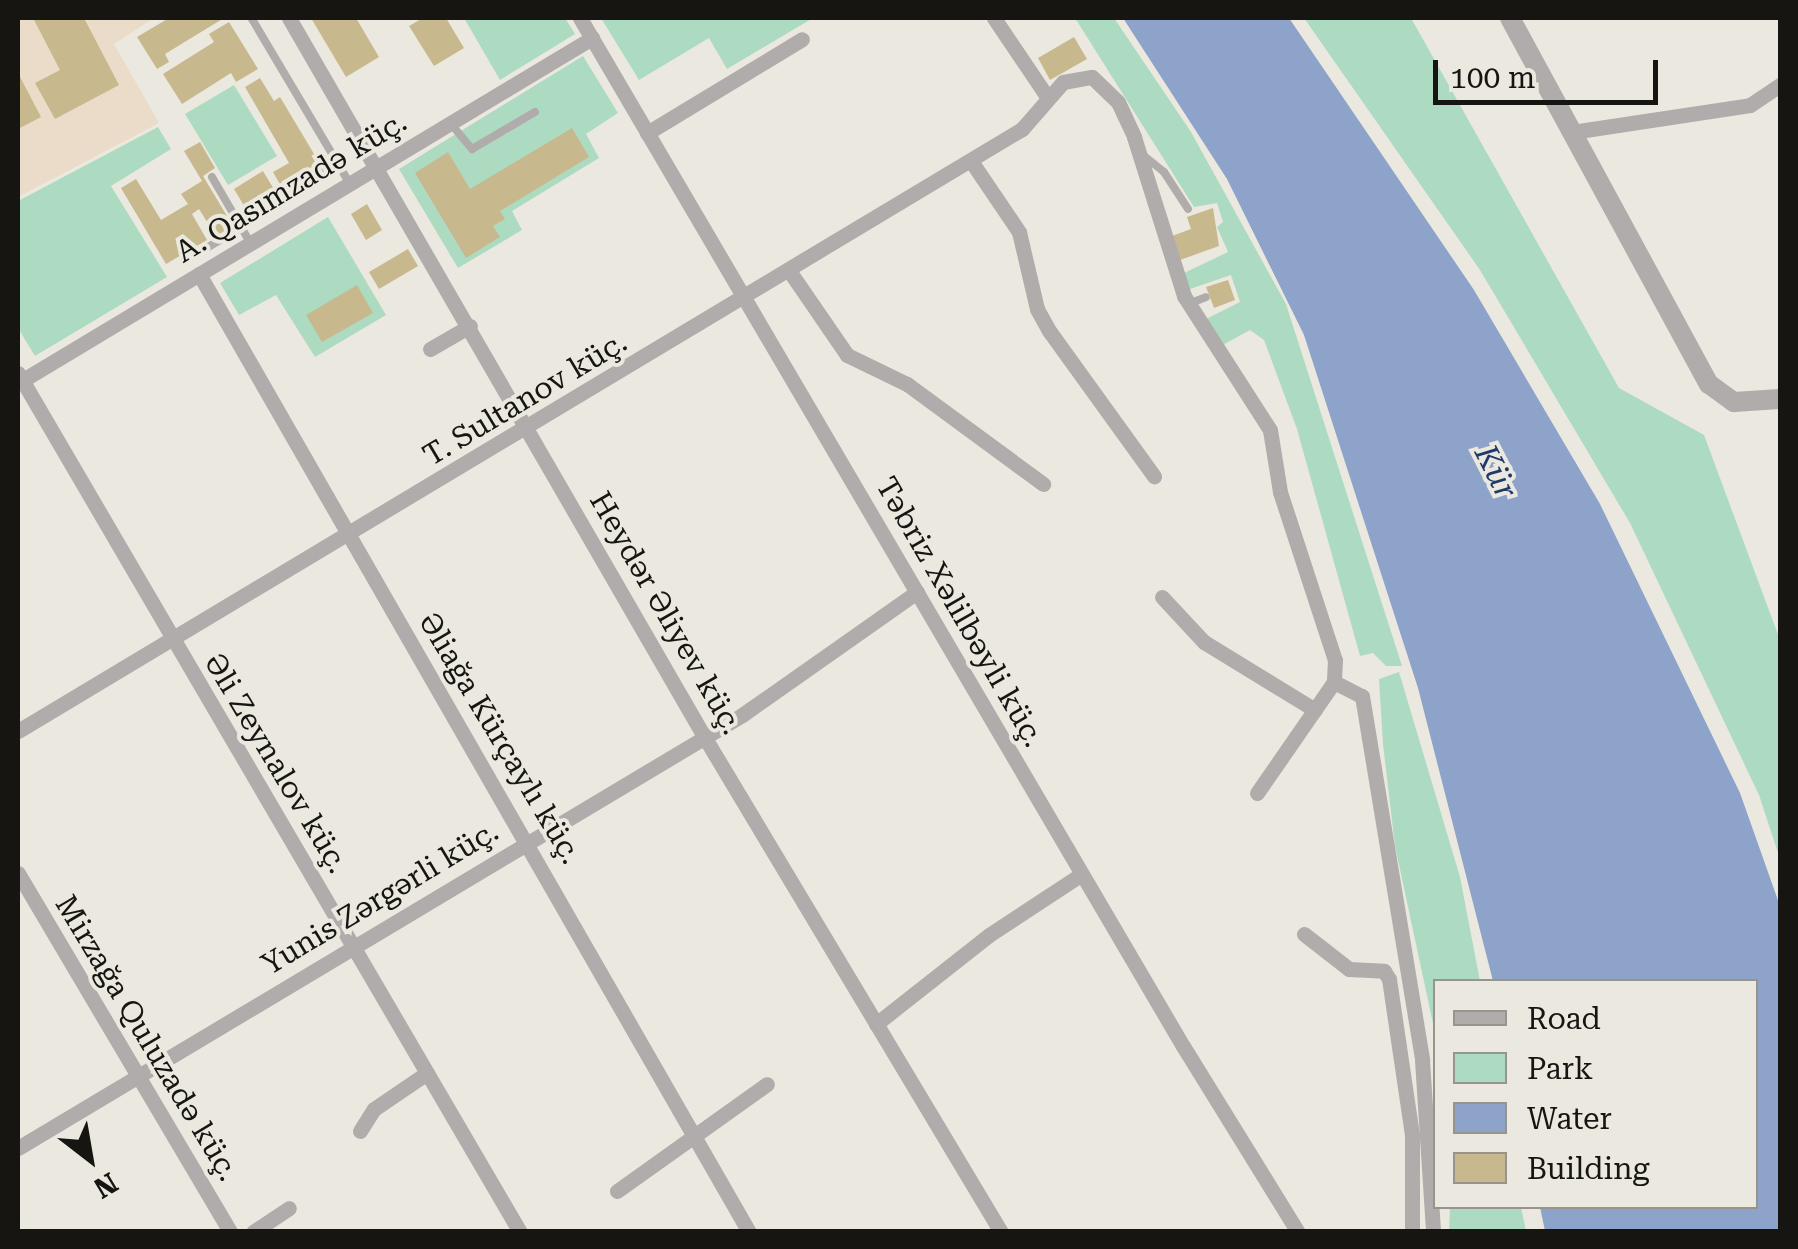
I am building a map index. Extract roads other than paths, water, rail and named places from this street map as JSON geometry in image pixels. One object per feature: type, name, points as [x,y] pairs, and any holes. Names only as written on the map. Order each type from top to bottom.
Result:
[{"type":"street","name":"Heydər Əliyev küç.","points":[[289,18],[705,738],[1001,1232]]},
{"type":"street","name":"Təbriz Xəlilbəyli küç.","points":[[580,18],[1082,874],[1298,1232]]},
{"type":"street","points":[[994,18],[1046,95],[1070,78],[1092,77],[1118,102],[1139,152],[1165,251],[1188,304],[1270,430],[1280,492],[1334,660],[1334,682],[1257,793]]},
{"type":"street","points":[[1510,18],[1709,384],[1734,402],[1780,399]]},
{"type":"street","name":"A. Qasımzadə küç.","points":[[19,379],[592,38]]},
{"type":"street","points":[[647,133],[802,39]]},
{"type":"street","points":[[1572,132],[1750,105],[1780,86]]},
{"type":"street","name":"T. Sultanov küç.","points":[[18,731],[745,300],[972,160],[1022,129],[1046,95]]},
{"type":"street","points":[[972,160],[1020,232],[1037,309],[1050,332],[1154,476]]},
{"type":"street","points":[[790,272],[847,355],[907,384],[1043,484]]},
{"type":"street","name":"Əliağa Kürçaylı küç.","points":[[200,274],[349,537],[530,841],[749,1232]]},
{"type":"street","points":[[430,349],[470,326]]},
{"type":"street","name":"Əli Zeynalov küç.","points":[[19,379],[520,1232]]},
{"type":"street","name":"Yunis Zərgərli küç.","points":[[18,1148],[705,738],[814,669],[916,592]]},
{"type":"street","points":[[1162,597],[1204,642],[1315,710]]},
{"type":"street","points":[[1334,682],[1356,689],[1364,706],[1376,811],[1426,1092],[1433,1232]]},
{"type":"street","name":"Mirzağa Quluzadə küç.","points":[[18,872],[230,1232]]},
{"type":"street","points":[[876,1024],[1020,913],[1082,874]]},
{"type":"street","points":[[1304,934],[1350,969],[1384,971],[1389,979],[1412,1135],[1412,1232]]},
{"type":"street","points":[[360,1131],[374,1109],[427,1073]]},
{"type":"street","points":[[617,1191],[767,1084]]},
{"type":"street","points":[[252,1232],[289,1208]]},
{"type":"lane","points":[[252,18],[350,184]]},
{"type":"lane","points":[[451,124],[472,149],[535,112]]},
{"type":"lane","points":[[1139,152],[1164,172],[1188,209]]},
{"type":"lane","points":[[212,176],[251,244]]},
{"type":"lane","points":[[182,262],[242,227]]},
{"type":"lane","points":[[1188,304],[1206,296]]},
{"type":"water","name":"Kür","points":[[1123,18],[1289,18],[1474,290],[1600,504],[1740,793],[1780,906],[1780,1231],[1545,1231],[1540,1209],[1758,1209],[1758,979],[1492,979],[1418,688],[1304,335],[1227,179]]}]
